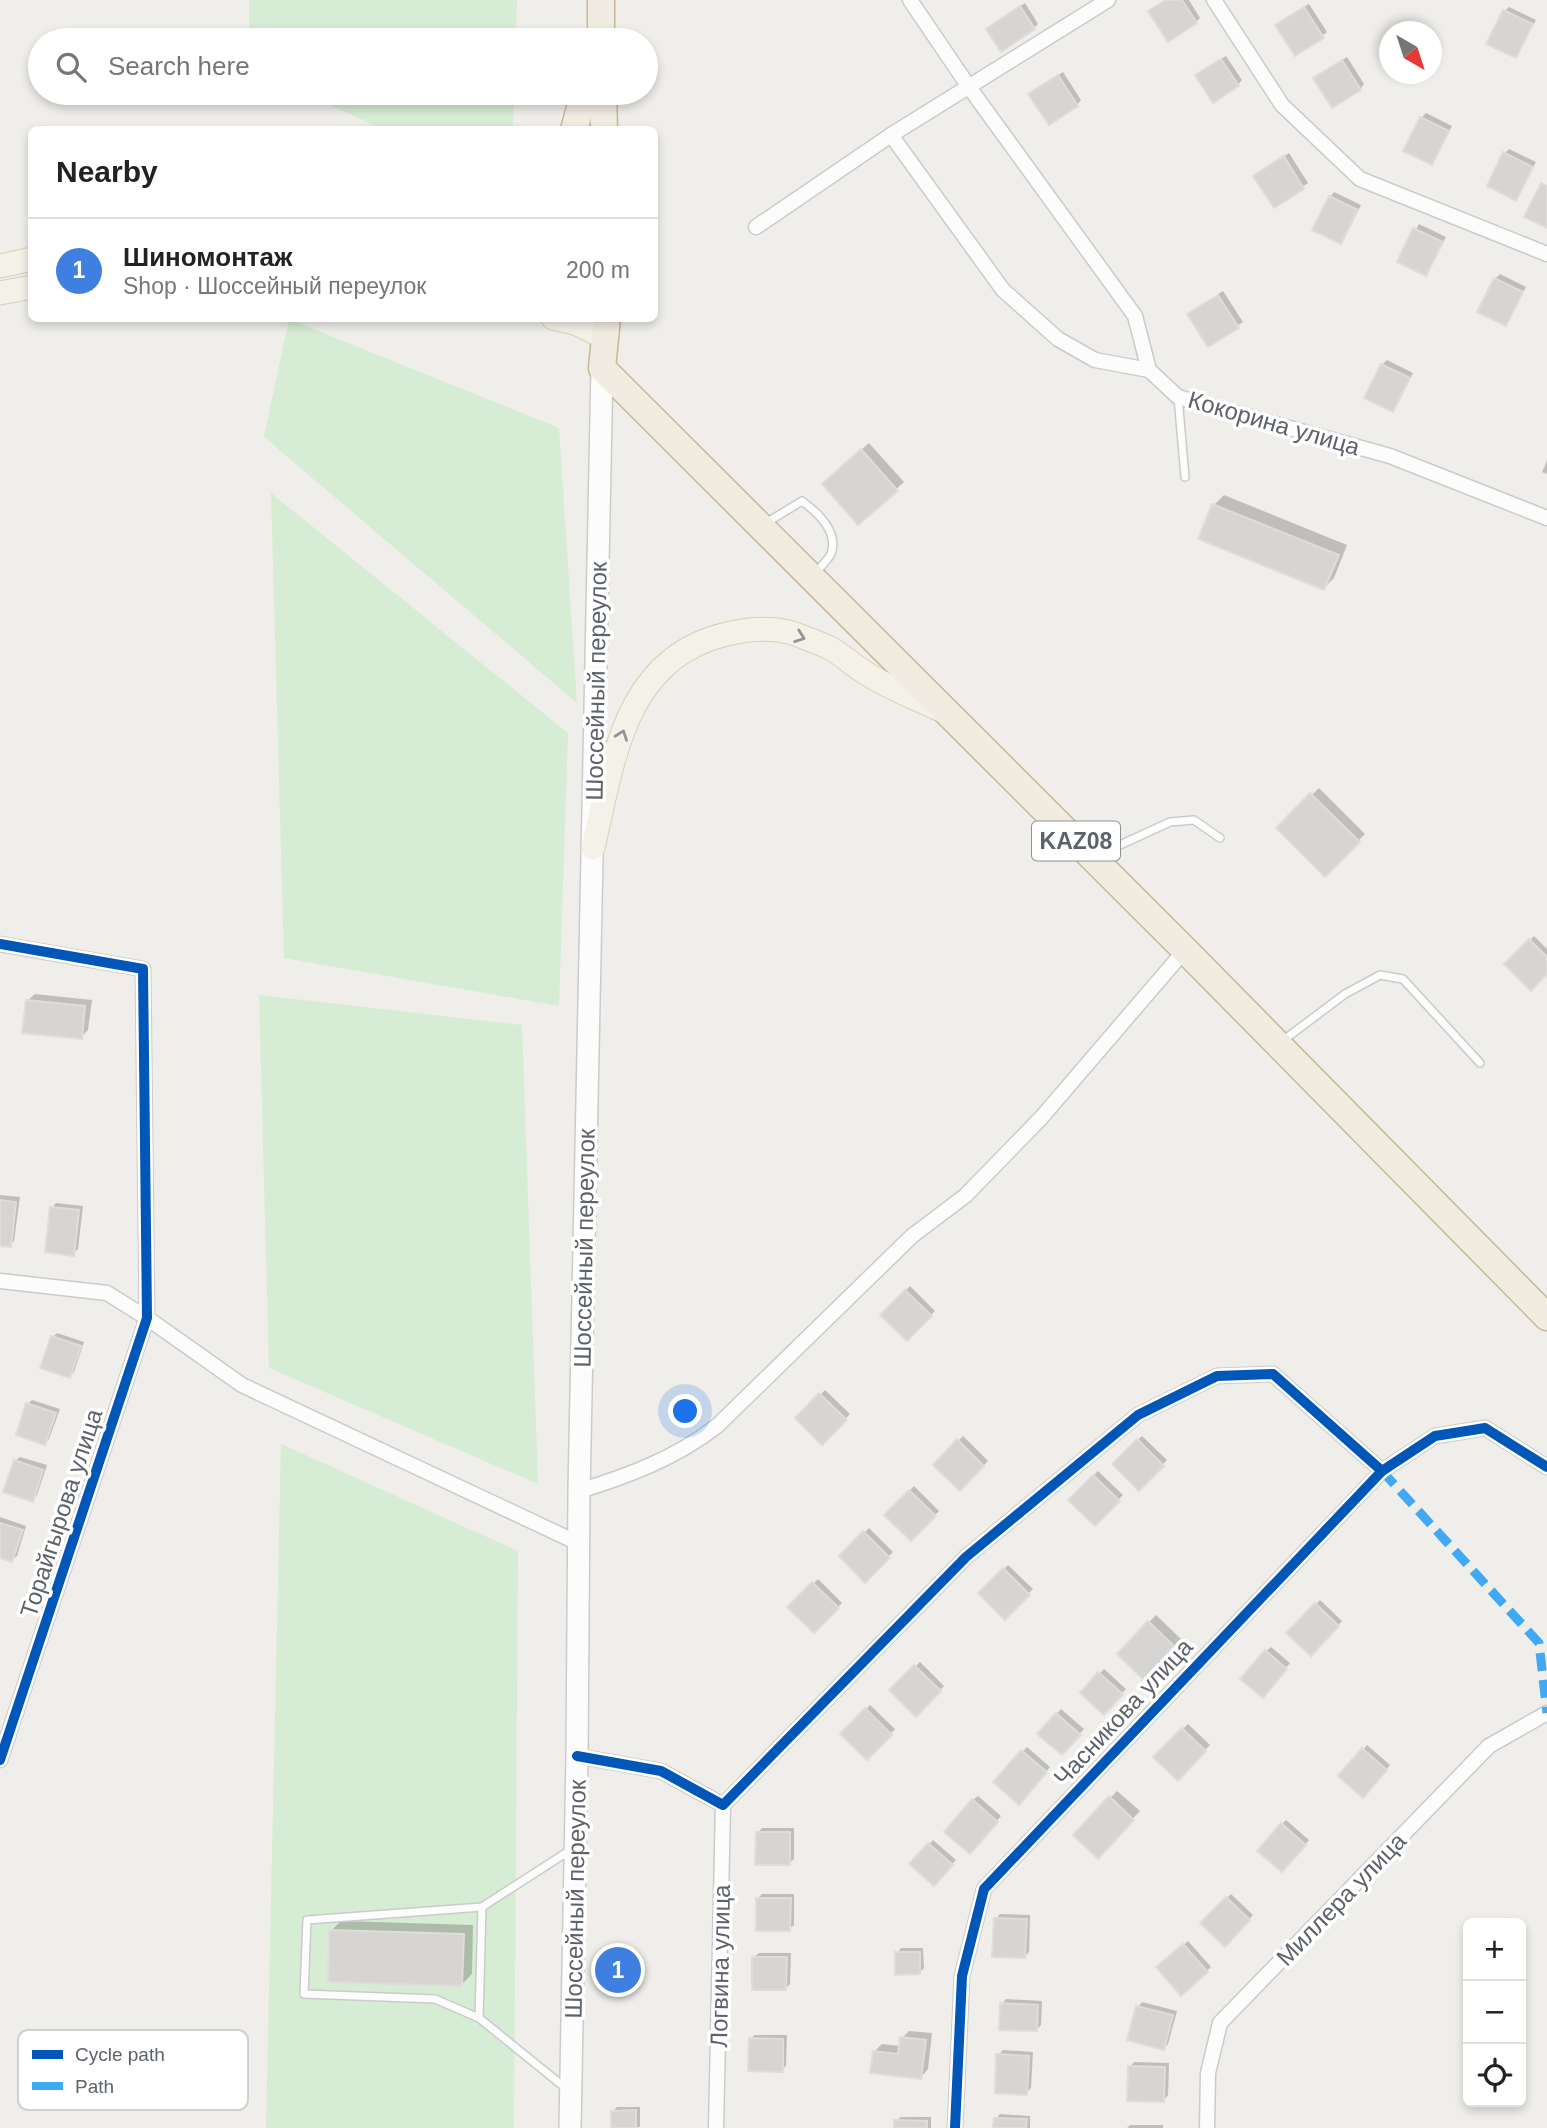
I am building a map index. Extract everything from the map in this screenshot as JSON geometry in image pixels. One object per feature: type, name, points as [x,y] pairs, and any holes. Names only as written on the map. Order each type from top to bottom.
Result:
[{"type":"highway","points":[[600,28],[601,0]]},
{"type":"highway","points":[[575,126],[581,105]]},
{"type":"highway","points":[[603,105],[604,126]]},
{"type":"highway","points":[[603,368],[607,328]]},
{"type":"highway","name":"KAZ08","points":[[603,368],[944,712],[1185,950],[1547,1317]]},
{"type":"main road","points":[[0,266],[28,260]]},
{"type":"main road","points":[[0,293],[28,289]]},
{"type":"main road","points":[[571,322],[607,328]]},
{"type":"main road","name":"Шоссейный переулок","points":[[570,2128],[578,1756],[578,1543],[603,368]]},
{"type":"main road","points":[[593,848],[619,738],[636,700],[656,674],[681,653],[715,636],[749,629],[792,633],[830,648],[870,676],[944,712]]},
{"type":"street","points":[[891,135],[1003,290],[1058,339],[1094,360],[1149,370],[1135,316],[968,87],[910,0]]},
{"type":"street","points":[[756,227],[891,135],[1108,0]]},
{"type":"street","points":[[1214,0],[1282,105],[1360,178],[1547,254]]},
{"type":"street","name":"Кокорина улица","points":[[1149,370],[1178,397],[1390,456],[1547,518]]},
{"type":"street","name":"Торайгырова улица","points":[[0,944],[143,969],[147,1318],[0,1760]]},
{"type":"street","points":[[579,1491],[624,1478],[692,1445],[717,1426],[912,1237],[965,1196],[1041,1118],[1185,950]]},
{"type":"street","points":[[0,1281],[107,1293],[242,1385],[578,1543]]},
{"type":"street","points":[[578,1756],[661,1771],[723,1805],[965,1557],[1138,1415],[1217,1376],[1273,1374],[1382,1471]]},
{"type":"street","name":"Часникова улица","points":[[955,2128],[962,1976],[984,1889],[1382,1471],[1435,1436],[1485,1428],[1547,1468]]},
{"type":"street","name":"Миллера улица","points":[[1207,2128],[1208,2073],[1220,2023],[1489,1746],[1547,1713]]},
{"type":"street","name":"Логвина улица","points":[[716,2128],[723,1805]]},
{"type":"lane","points":[[1178,397],[1185,477]]},
{"type":"lane","points":[[760,527],[802,501],[814,510],[831,532],[831,553],[811,578]]},
{"type":"lane","points":[[1093,858],[1170,822],[1194,820],[1220,838]]},
{"type":"lane","points":[[1278,1045],[1345,994],[1380,975],[1403,979],[1480,1063]]},
{"type":"lane","points":[[571,2092],[479,2018],[435,1999],[304,1994],[307,1920],[482,1907],[576,1846]]},
{"type":"lane","points":[[479,2018],[482,1907]]},
{"type":"green space","points":[[249,0],[517,0],[516,28],[249,28]]},
{"type":"green space","points":[[330,105],[514,105],[513,126],[376,126]]},
{"type":"green space","points":[[288,322],[296,322],[559,428],[577,703],[264,437]]},
{"type":"green space","points":[[271,493],[568,733],[559,1006],[284,958]]},
{"type":"green space","points":[[259,995],[522,1025],[538,1484],[269,1368]]},
{"type":"green space","points":[[281,1444],[518,1551],[514,2128],[266,2128]]},
{"type":"building","points":[[1166,0],[1182,0],[1197,23],[1168,42],[1148,11]]},
{"type":"building","points":[[1020,6],[1035,29],[1001,52],[986,29]]},
{"type":"building","points":[[1304,7],[1324,38],[1295,56],[1275,25]]},
{"type":"building","points":[[1503,10],[1533,24],[1516,58],[1486,44]]},
{"type":"building","points":[[1221,59],[1239,86],[1213,103],[1195,75]]},
{"type":"building","points":[[1342,60],[1361,90],[1332,108],[1313,78]]},
{"type":"building","points":[[1058,75],[1078,106],[1049,125],[1028,94]]},
{"type":"building","points":[[1420,117],[1449,131],[1432,165],[1403,151]]},
{"type":"building","points":[[1503,152],[1533,167],[1516,201],[1487,186]]},
{"type":"building","points":[[1284,156],[1304,189],[1274,208],[1253,176]]},
{"type":"building","points":[[1541,183],[1547,186],[1547,228],[1524,217]]},
{"type":"building","points":[[1329,196],[1358,210],[1341,244],[1312,230]]},
{"type":"building","points":[[1413,228],[1443,242],[1426,276],[1397,262]]},
{"type":"building","points":[[1494,278],[1523,292],[1506,326],[1477,312]]},
{"type":"building","points":[[1218,295],[1239,328],[1208,347],[1187,314]]},
{"type":"building","points":[[1381,364],[1410,378],[1393,412],[1364,398]]},
{"type":"building","points":[[861,449],[898,491],[858,525],[822,484]]},
{"type":"building","points":[[1212,504],[1339,555],[1324,590],[1198,539]]},
{"type":"building","points":[[1310,793],[1360,842],[1325,877],[1276,828]]},
{"type":"building","points":[[1529,939],[1547,957],[1547,974],[1531,991],[1504,964]]},
{"type":"building","points":[[26,1000],[85,1006],[82,1039],[22,1033]]},
{"type":"building","points":[[0,1200],[16,1202],[11,1247],[0,1246]]},
{"type":"building","points":[[50,1207],[79,1210],[74,1256],[45,1252]]},
{"type":"building","points":[[905,1290],[932,1316],[907,1341],[880,1315]]},
{"type":"building","points":[[51,1336],[81,1346],[70,1378],[40,1368]]},
{"type":"building","points":[[819,1393],[847,1420],[822,1445],[795,1418]]},
{"type":"building","points":[[26,1403],[56,1413],[45,1445],[16,1435]]},
{"type":"building","points":[[957,1439],[984,1466],[960,1491],[933,1465]]},
{"type":"building","points":[[1137,1439],[1164,1466],[1139,1491],[1112,1464]]},
{"type":"building","points":[[14,1460],[43,1470],[33,1502],[3,1492]]},
{"type":"building","points":[[1093,1475],[1120,1501],[1095,1526],[1068,1500]]},
{"type":"building","points":[[909,1490],[936,1516],[911,1541],[884,1515]]},
{"type":"building","points":[[0,1523],[23,1530],[12,1562],[0,1558]]},
{"type":"building","points":[[863,1531],[890,1558],[865,1583],[839,1556]]},
{"type":"building","points":[[1003,1568],[1030,1595],[1005,1620],[978,1593]]},
{"type":"building","points":[[812,1582],[839,1608],[814,1633],[787,1607]]},
{"type":"building","points":[[1315,1603],[1339,1626],[1311,1656],[1286,1633]]},
{"type":"building","points":[[1148,1621],[1175,1647],[1144,1680],[1117,1654]]},
{"type":"building","points":[[1265,1650],[1287,1669],[1263,1698],[1240,1679]]},
{"type":"building","points":[[914,1665],[941,1691],[916,1717],[889,1690]]},
{"type":"building","points":[[1098,1672],[1123,1694],[1104,1715],[1080,1693]]},
{"type":"building","points":[[865,1708],[892,1735],[867,1760],[840,1734]]},
{"type":"building","points":[[1056,1713],[1081,1735],[1062,1755],[1037,1734]]},
{"type":"building","points":[[1182,1728],[1206,1751],[1178,1781],[1153,1757]]},
{"type":"building","points":[[1362,1748],[1387,1770],[1363,1798],[1338,1776]]},
{"type":"building","points":[[1021,1750],[1047,1772],[1019,1805],[993,1782]]},
{"type":"building","points":[[1109,1796],[1134,1820],[1098,1859],[1073,1835]]},
{"type":"building","points":[[972,1799],[998,1822],[970,1854],[944,1832]]},
{"type":"building","points":[[1281,1823],[1306,1845],[1282,1872],[1257,1851]]},
{"type":"building","points":[[756,1832],[790,1832],[790,1865],[755,1865]]},
{"type":"building","points":[[928,1843],[953,1865],[934,1886],[909,1864]]},
{"type":"building","points":[[1226,1897],[1250,1920],[1225,1947],[1200,1923]]},
{"type":"building","points":[[756,1898],[791,1898],[790,1931],[756,1931]]},
{"type":"building","points":[[994,1918],[1027,1919],[1025,1958],[992,1957]]},
{"type":"building","points":[[329,1930],[464,1934],[462,1986],[328,1982]]},
{"type":"building","points":[[1183,1944],[1208,1972],[1181,1996],[1156,1967]]},
{"type":"building","points":[[895,1952],[920,1952],[920,1974],[895,1975]]},
{"type":"building","points":[[602,1957],[627,1957],[627,1979],[602,1980]]},
{"type":"building","points":[[752,1957],[787,1957],[786,1990],[752,1990]]},
{"type":"building","points":[[1000,2003],[1038,2005],[1037,2031],[999,2030]]},
{"type":"building","points":[[1136,2006],[1173,2015],[1164,2050],[1127,2040]]},
{"type":"building","points":[[900,2037],[926,2040],[921,2079],[870,2073],[873,2051],[898,2054]]},
{"type":"building","points":[[749,2038],[783,2039],[783,2072],[748,2071]]},
{"type":"building","points":[[996,2054],[1029,2056],[1027,2095],[995,2093]]},
{"type":"building","points":[[1128,2066],[1165,2067],[1164,2102],[1127,2101]]},
{"type":"building","points":[[636,2110],[636,2128],[611,2128],[611,2111]]},
{"type":"building","points":[[994,2118],[1027,2119],[1026,2128],[993,2128]]},
{"type":"building","points":[[894,2120],[927,2121],[927,2128],[894,2128]]},
{"type":"marked path","points":[[1382,1471],[1539,1643],[1547,1713]]},
{"type":"cycle path","points":[[0,944],[143,969],[147,1318],[0,1760]]},
{"type":"cycle path","points":[[577,1756],[661,1771],[723,1805],[966,1557],[1138,1415],[1217,1376],[1273,1374],[1382,1471]]},
{"type":"cycle path","points":[[955,2128],[962,1976],[984,1889],[1382,1471],[1435,1436],[1485,1428],[1547,1467]]},
{"type":"place","name":"Шиномонтаж","points":[[618,1970]]}]
